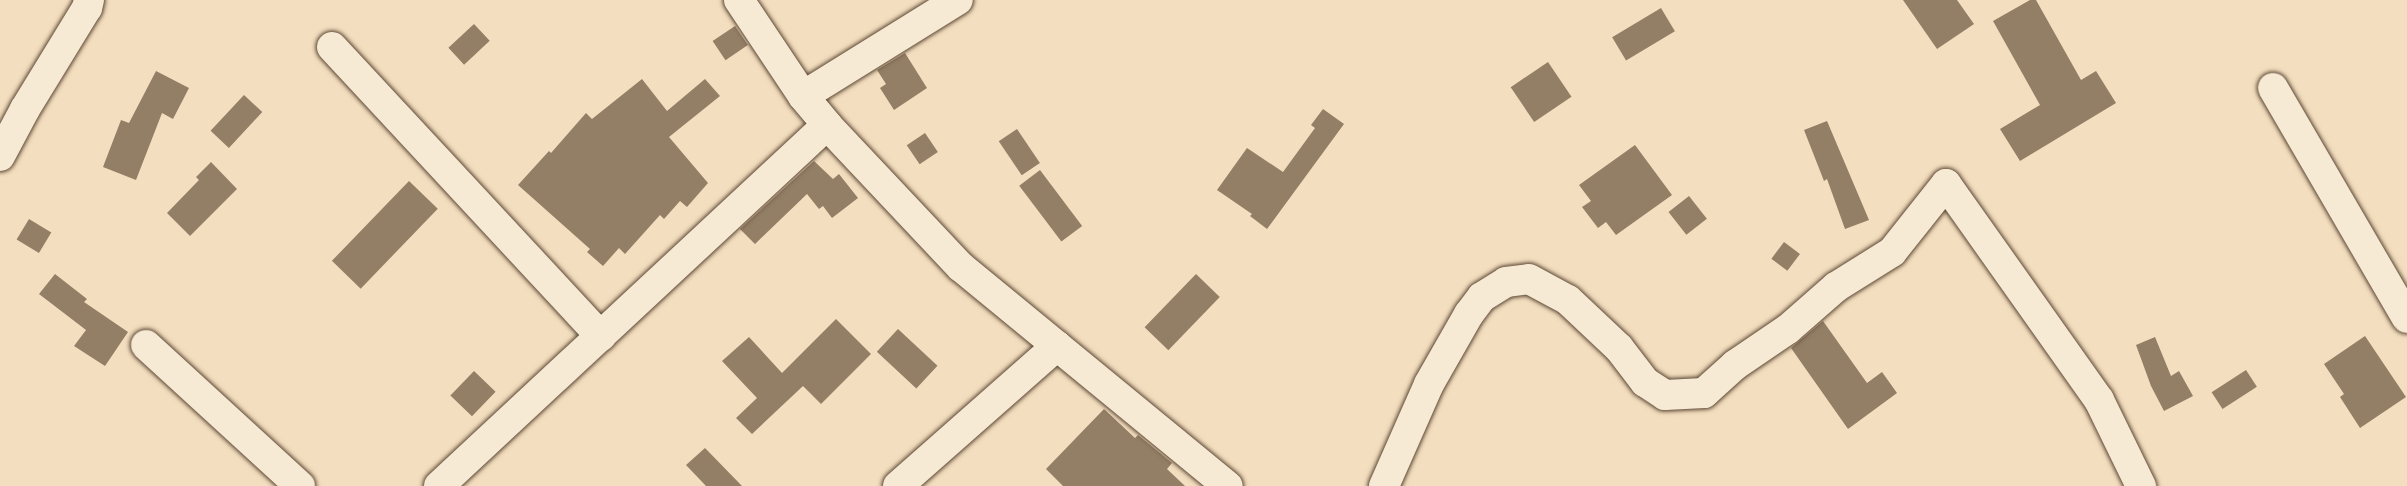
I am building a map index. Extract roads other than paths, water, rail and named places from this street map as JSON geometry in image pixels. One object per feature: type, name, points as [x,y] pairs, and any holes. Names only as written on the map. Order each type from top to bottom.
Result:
[{"type":"street","points":[[0,156],[25,109],[87,8],[89,0]]},
{"type":"street","points":[[739,0],[803,96],[827,125],[962,267],[1228,486]]},
{"type":"street","points":[[803,96],[958,0]]},
{"type":"street","points":[[332,47],[601,336]]},
{"type":"street","points":[[2273,88],[2407,318]]},
{"type":"street","points":[[439,486],[827,125]]},
{"type":"street","points":[[1384,486],[1429,384],[1469,315],[1482,297],[1506,282],[1529,279],[1568,300],[1619,348],[1645,382],[1665,396],[1704,393],[1735,365],[1788,329],[1836,286],[1892,252],[1946,184],[2099,400],[2141,486]]},
{"type":"street","points":[[146,345],[300,486]]},
{"type":"street","points":[[898,486],[1057,346]]}]
